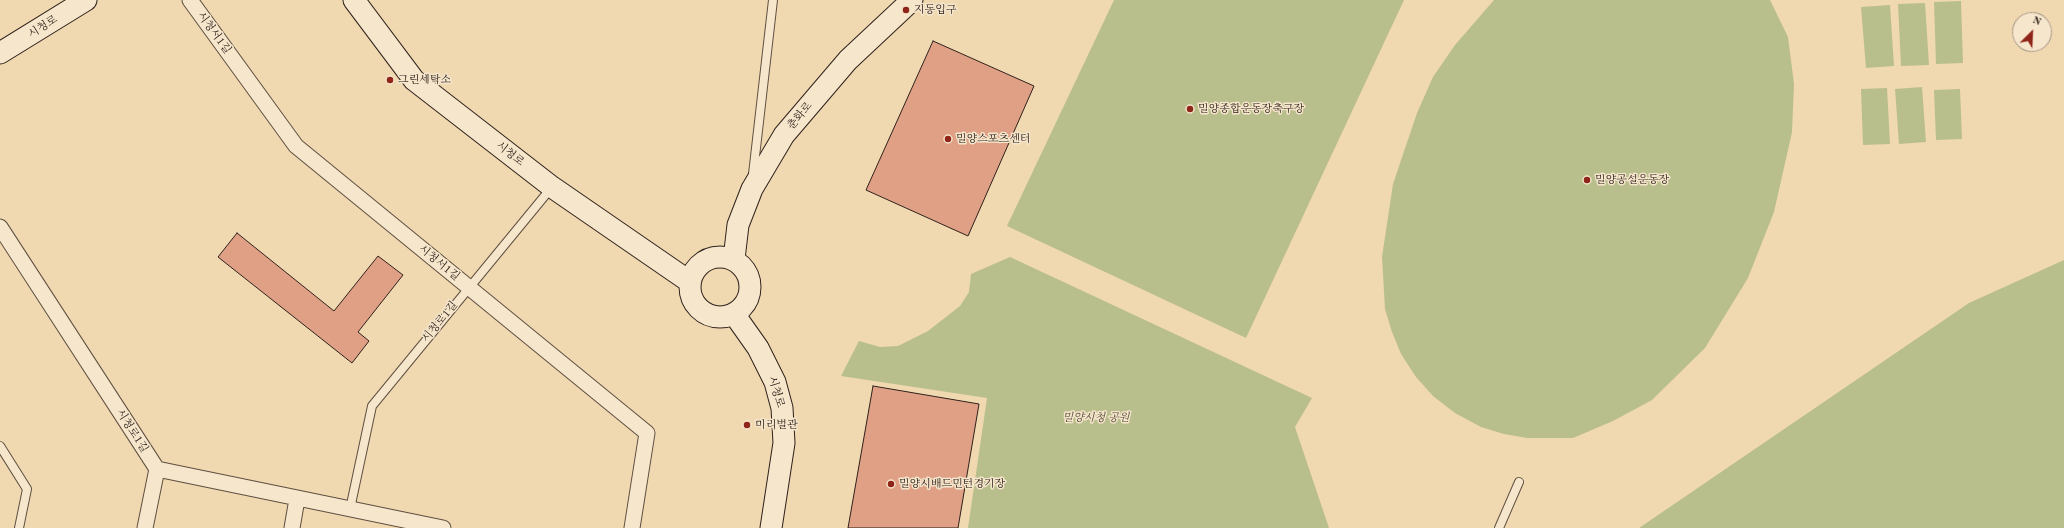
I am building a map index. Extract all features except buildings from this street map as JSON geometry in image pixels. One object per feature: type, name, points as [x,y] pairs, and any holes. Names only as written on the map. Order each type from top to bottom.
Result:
[{"type":"main road","name":"시청로","points":[[0,54],[86,0]]},
{"type":"main road","name":"시청로","points":[[354,0],[414,80],[552,187],[690,282]]},
{"type":"main road","name":"춘화로","points":[[734,259],[738,225],[752,189],[784,136],[848,60],[912,0]]},
{"type":"main road","points":[[720,257],[734,259],[744,269],[750,282],[748,300],[734,314],[716,317],[706,314],[693,300],[690,291],[690,282],[693,273],[706,260],[720,257]]},
{"type":"main road","name":"시청로","points":[[734,314],[758,348],[775,382],[782,408],[784,442],[772,528]]},
{"type":"street","name":"시청서1길","points":[[190,0],[296,146],[647,433],[632,528]]},
{"type":"street","name":"시청로1길","points":[[0,227],[156,469]]},
{"type":"street","points":[[145,528],[156,469],[443,528]]},
{"type":"street","points":[[292,528],[297,499]]},
{"type":"lane","points":[[752,189],[773,0]]},
{"type":"lane","name":"시청로1길","points":[[350,509],[372,406],[468,287],[552,187]]},
{"type":"lane","points":[[0,446],[27,489],[19,528]]},
{"type":"lane","points":[[1499,528],[1519,482]]},
{"type":"green space","points":[[1114,0],[1404,0],[1246,338],[1007,226]]},
{"type":"green space","points":[[1494,0],[1770,0],[1788,37],[1794,84],[1792,132],[1774,212],[1748,278],[1705,348],[1652,400],[1613,421],[1573,438],[1527,438],[1504,434],[1481,427],[1455,413],[1433,396],[1416,377],[1401,354],[1385,309],[1382,257],[1393,184],[1417,113],[1433,77],[1455,45]]},
{"type":"green space","points":[[1961,1],[1963,63],[1936,64],[1934,2]]},
{"type":"green space","points":[[1925,3],[1929,65],[1901,66],[1898,4]]},
{"type":"green space","points":[[1890,5],[1894,66],[1866,68],[1861,7]]},
{"type":"green space","points":[[1922,87],[1926,142],[1899,144],[1895,89]]},
{"type":"green space","points":[[1887,88],[1890,144],[1863,145],[1861,89]]},
{"type":"green space","points":[[1960,89],[1962,139],[1936,140],[1934,90]]},
{"type":"green space","name":"밀양시청 공원","points":[[1010,257],[1312,398],[1295,427],[1329,528],[968,528],[987,398],[841,376],[859,341],[880,347],[898,346],[928,331],[960,306],[969,292],[971,274]]},
{"type":"green space","points":[[2064,260],[2064,528],[1639,528],[1969,303]]},
{"type":"place","name":"지동입구","points":[[906,10]]},
{"type":"place","name":"그린세탁소","points":[[390,80]]},
{"type":"place","name":"밀양종합운동장축구장","points":[[1190,109]]},
{"type":"place","name":"밀양스포츠센터","points":[[948,139]]},
{"type":"place","name":"밀양공설운동장","points":[[1587,180]]},
{"type":"place","name":"미리벌관","points":[[747,425]]},
{"type":"place","name":"밀양시배드민턴경기장","points":[[891,484]]}]
